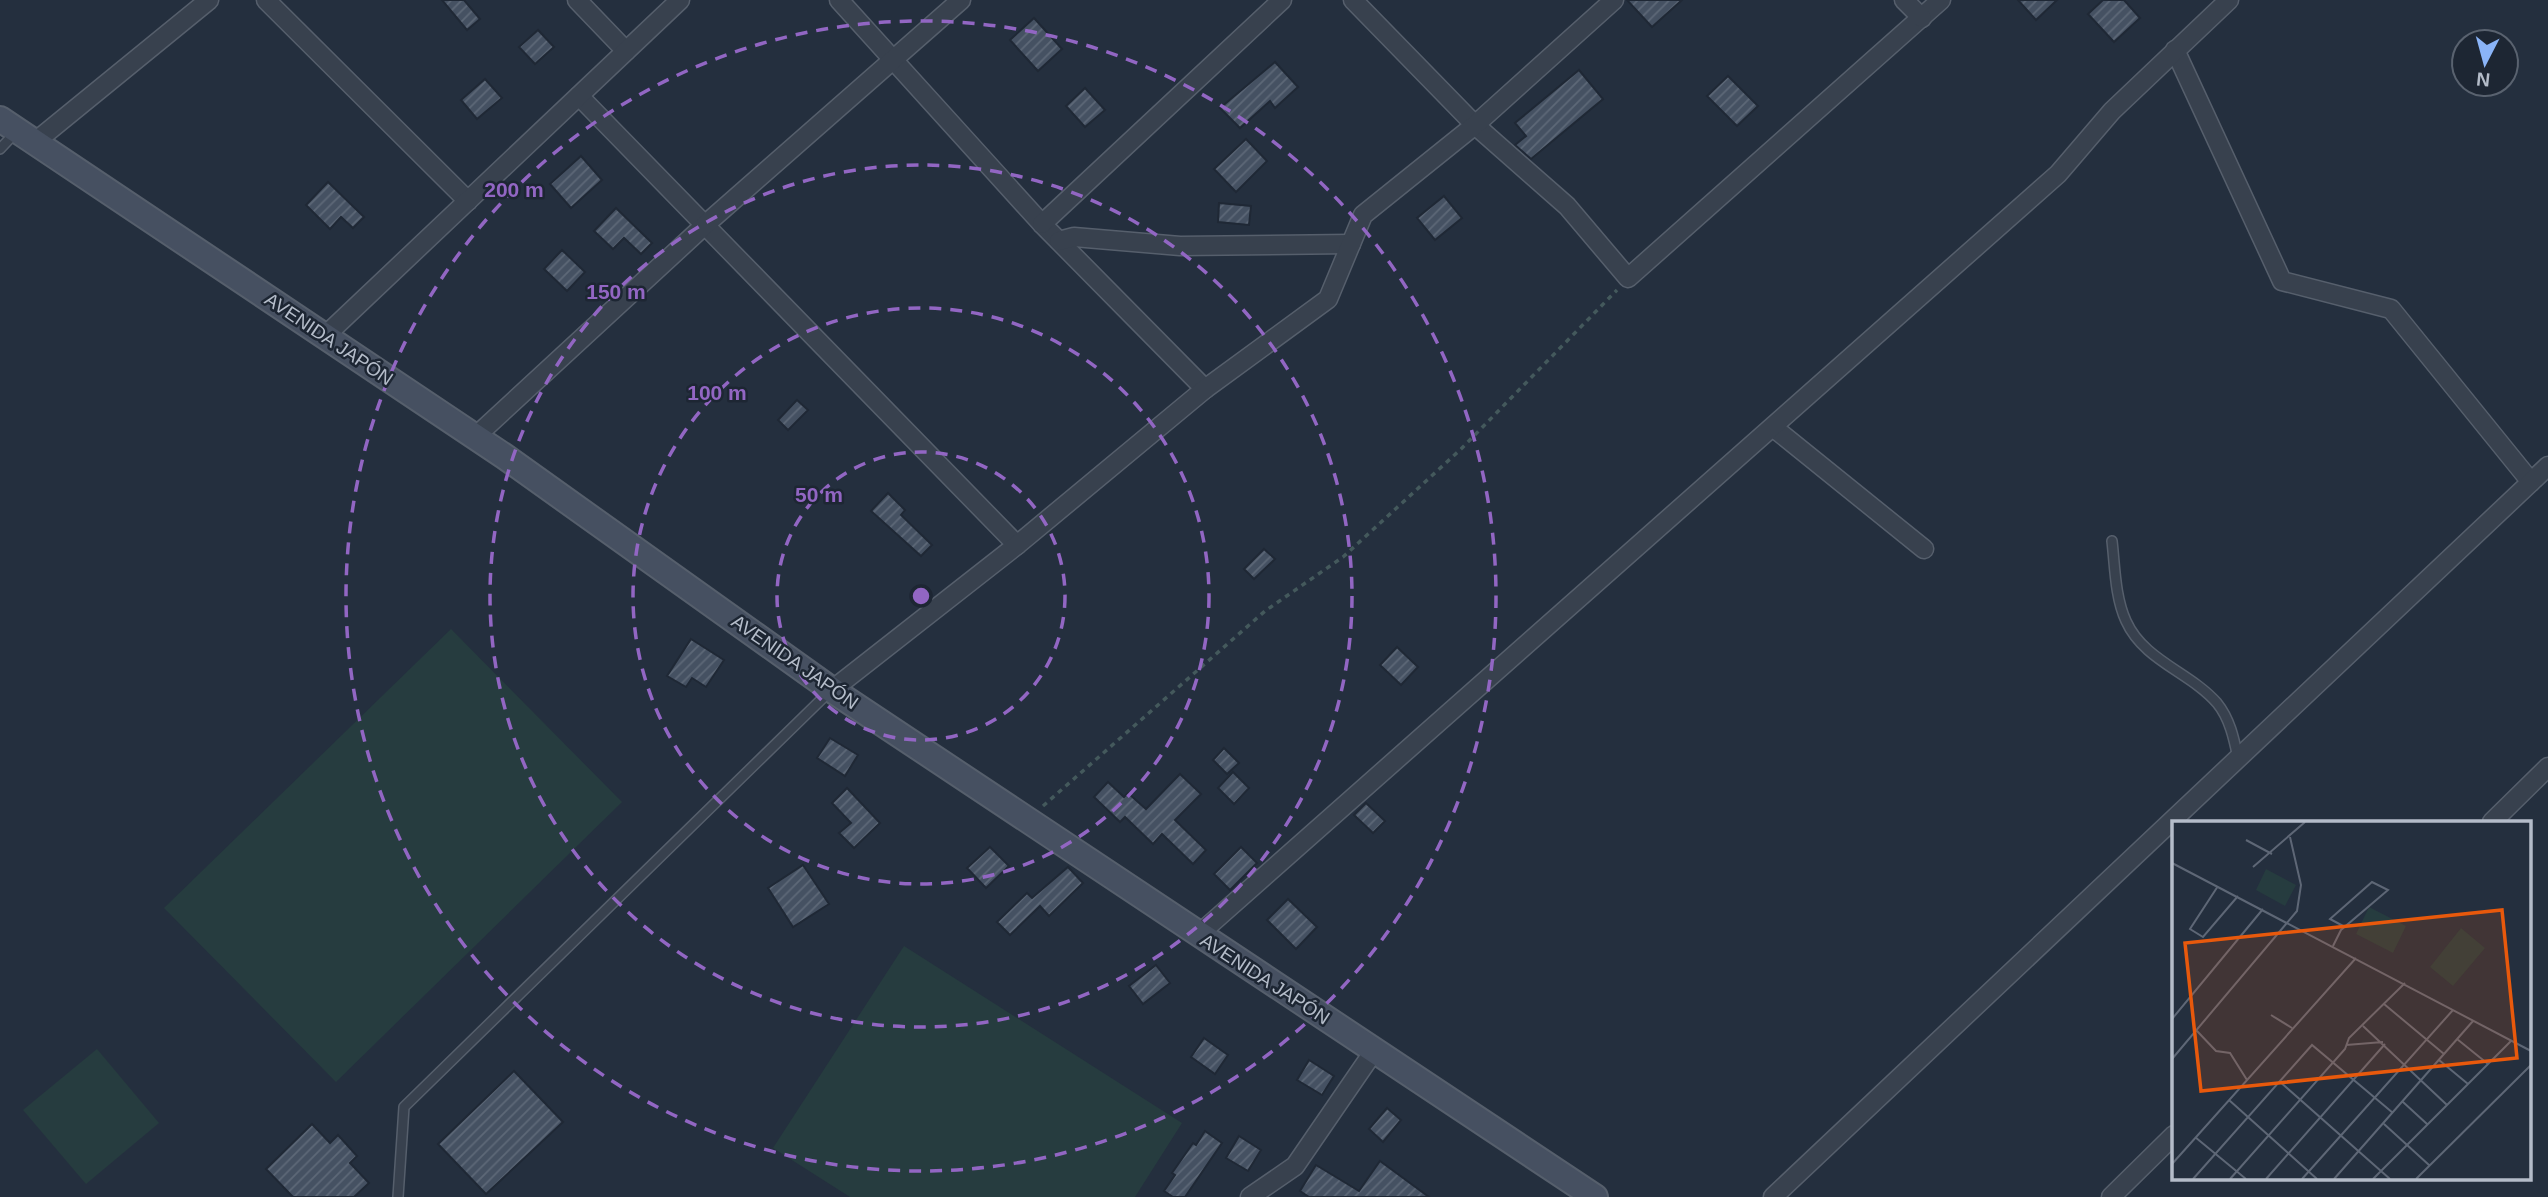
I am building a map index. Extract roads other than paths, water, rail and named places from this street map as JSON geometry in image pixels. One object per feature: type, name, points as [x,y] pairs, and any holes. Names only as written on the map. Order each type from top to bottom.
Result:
[{"type":"street","points":[[18,130],[209,0]]},
{"type":"street","points":[[266,0],[468,201]]},
{"type":"street","points":[[577,0],[626,51]]},
{"type":"street","points":[[325,336],[680,0]]},
{"type":"street","points":[[839,0],[1042,223],[1205,389]]},
{"type":"street","points":[[475,437],[706,225],[961,0]]},
{"type":"street","points":[[1042,223],[1282,0]]},
{"type":"street","points":[[1353,0],[1475,125],[1567,206],[1628,278],[1941,0]]},
{"type":"street","points":[[832,690],[1017,545],[1205,389],[1328,299],[1363,215],[1475,125],[1614,0]]},
{"type":"street","points":[[1904,0],[1922,18]]},
{"type":"street","points":[[1198,935],[2058,174],[2112,111],[2229,0]]},
{"type":"street","points":[[2175,50],[2281,281],[2391,309],[2531,482]]},
{"type":"street","points":[[579,96],[1017,545]]},
{"type":"street","name":"AVENIDA JAPÓN","points":[[18,130],[475,437],[832,690],[1595,1197]]},
{"type":"street","points":[[1059,241],[1074,237],[1180,246],[1351,244]]},
{"type":"street","points":[[1774,428],[1924,550]]},
{"type":"street","points":[[1773,1197],[2548,466]]},
{"type":"street","points":[[2493,821],[2548,767]]},
{"type":"street","points":[[1263,1194],[1295,1166],[1374,1051]]},
{"type":"street","points":[[2111,1197],[2172,1137]]},
{"type":"lane","points":[[0,149],[18,130]]},
{"type":"lane","points":[[2112,541],[2117,587],[2126,622],[2149,653],[2217,704],[2233,733],[2238,758]]},
{"type":"lane","points":[[398,1197],[404,1107],[832,690]]}]
